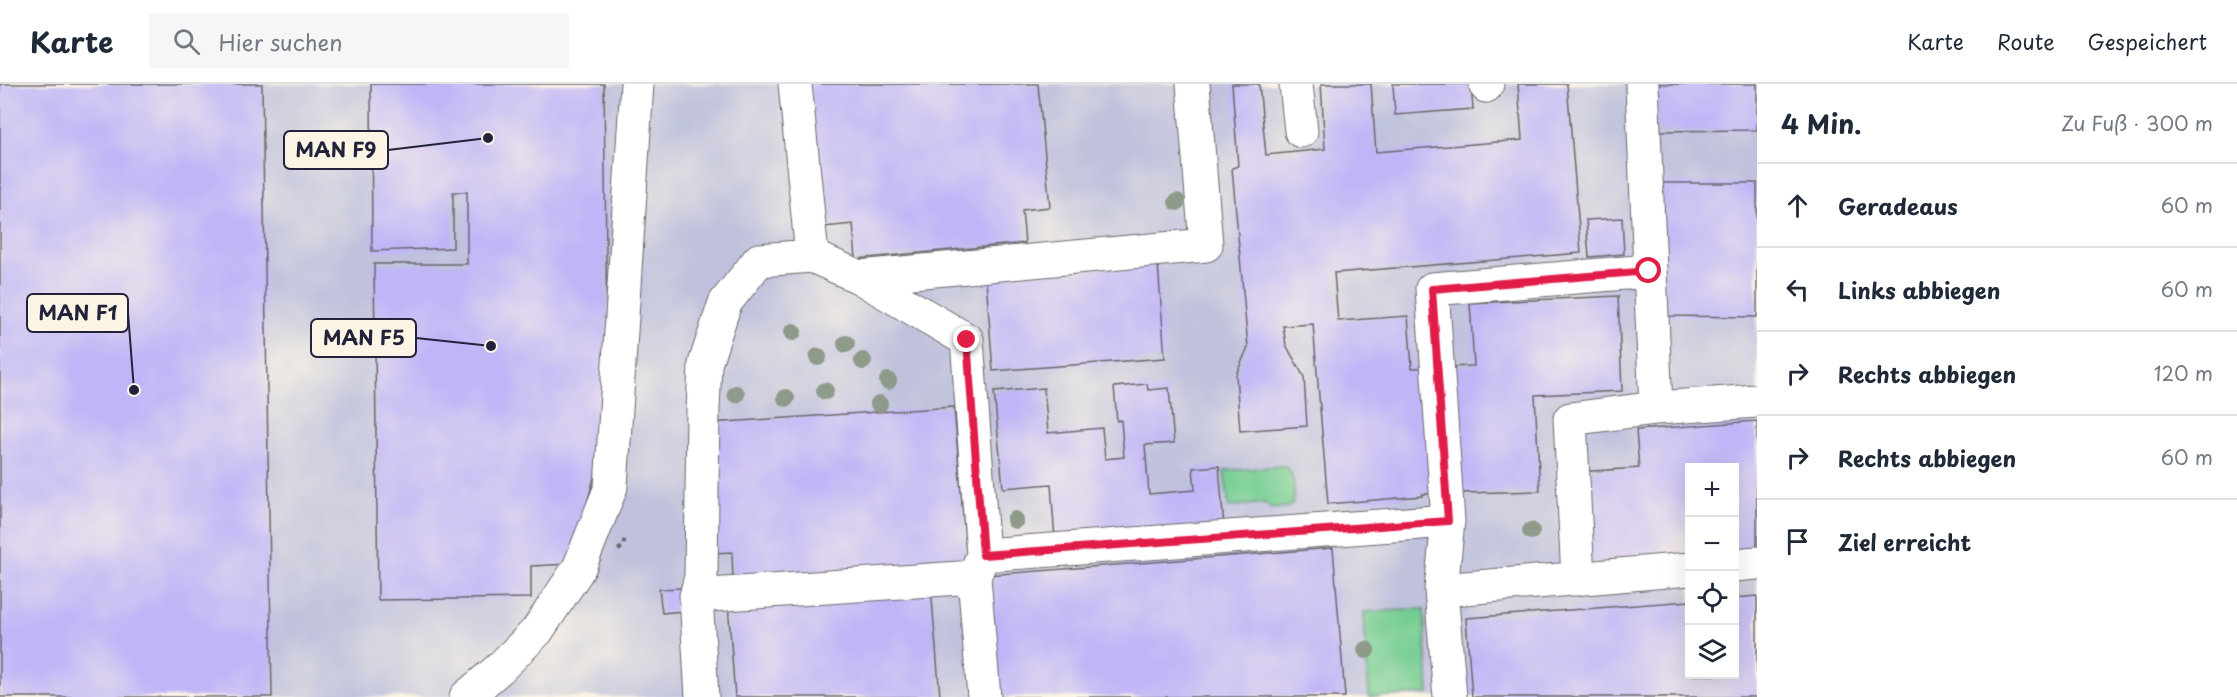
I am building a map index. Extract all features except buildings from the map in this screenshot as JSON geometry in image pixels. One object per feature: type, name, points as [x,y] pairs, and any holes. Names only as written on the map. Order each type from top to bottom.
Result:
[{"type":"lane","points":[[466,697],[500,669],[537,631],[579,568],[611,487],[638,84]]},
{"type":"lane","points":[[795,84],[812,256]]},
{"type":"lane","points":[[859,277],[1206,245],[1193,84]]},
{"type":"lane","points":[[1296,84],[1301,131]]},
{"type":"lane","points":[[1642,84],[1656,408]]},
{"type":"lane","points":[[702,697],[696,596],[701,577],[705,364],[725,303],[759,260],[812,256],[859,277],[967,340],[984,697]]},
{"type":"lane","points":[[1450,697],[1441,590],[1448,521],[1432,289],[1649,271]]},
{"type":"lane","points":[[1578,579],[1570,419],[1656,408],[1757,401]]},
{"type":"lane","points":[[696,596],[1448,521]]},
{"type":"lane","points":[[1739,565],[1757,563]]},
{"type":"lane","points":[[1441,590],[1685,569]]},
{"type":"shaded area","points":[[0,84],[1757,84],[1757,697],[0,697]]},
{"type":"green space","points":[[1283,466],[1288,468],[1294,486],[1293,503],[1288,507],[1271,509],[1265,503],[1229,507],[1224,471]]},
{"type":"green space","points":[[1424,609],[1429,694],[1369,697],[1364,612]]},
{"type":"place","name":"MAN F9","points":[[488,138]]},
{"type":"place","name":"MAN F5","points":[[491,346]]},
{"type":"place","name":"MAN F1","points":[[134,390]]},
{"type":"route","points":[[967,340],[983,555],[1448,521],[1432,289],[1649,271]]}]
